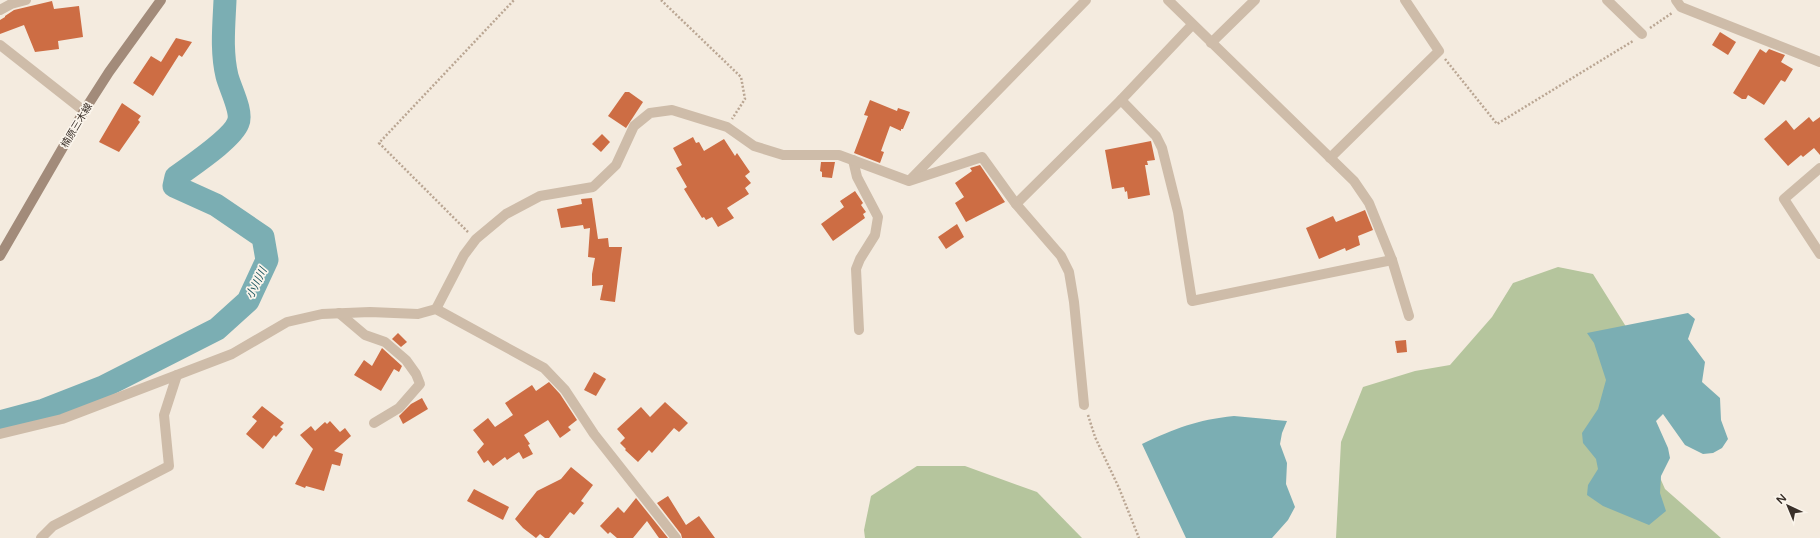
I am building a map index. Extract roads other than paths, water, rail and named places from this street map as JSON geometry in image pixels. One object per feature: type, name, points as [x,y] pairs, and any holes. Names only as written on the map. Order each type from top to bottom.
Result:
[{"type":"main road","name":"楠原三木線","points":[[0,256],[84,111],[109,72],[161,0]]},
{"type":"street","points":[[0,10],[11,4],[26,0]]},
{"type":"street","points":[[909,180],[1086,0]]},
{"type":"street","points":[[1168,0],[1354,181],[1369,203],[1392,260],[1409,316]]},
{"type":"street","points":[[1211,43],[1255,0]]},
{"type":"street","points":[[1330,158],[1439,51],[1405,0]]},
{"type":"street","points":[[1607,0],[1642,34]]},
{"type":"street","points":[[1678,3],[1820,62]]},
{"type":"street","points":[[1016,204],[1121,100],[1192,25]]},
{"type":"street","points":[[0,45],[84,111]]},
{"type":"street","points":[[1121,100],[1156,136],[1162,148],[1178,212],[1192,301],[1392,260]]},
{"type":"street","points":[[436,309],[464,255],[476,239],[506,214],[540,196],[593,187],[616,165],[634,126],[650,113],[672,110],[727,127],[754,146],[783,155],[839,155],[909,180],[982,157],[1016,204],[1061,256],[1069,272],[1074,302],[1084,405]]},
{"type":"street","points":[[853,160],[857,177],[878,217],[875,235],[860,259],[856,269],[859,330]]},
{"type":"street","points":[[1820,168],[1784,199],[1820,254]]},
{"type":"street","points":[[0,434],[62,419],[232,354],[287,322],[322,314],[370,312],[418,314],[436,309],[544,368],[565,390],[594,434],[676,538]]},
{"type":"street","points":[[339,313],[365,335],[385,342],[406,360],[416,374],[420,384],[399,408],[374,423]]},
{"type":"street","points":[[41,538],[53,526],[169,466],[164,415],[177,375]]},
{"type":"water","points":[[1688,313],[1695,319],[1688,339],[1705,362],[1702,382],[1720,398],[1721,420],[1728,439],[1722,448],[1713,453],[1703,454],[1685,445],[1663,414],[1656,421],[1668,448],[1670,458],[1661,476],[1660,493],[1666,511],[1649,525],[1603,506],[1587,495],[1588,485],[1598,469],[1596,459],[1583,443],[1582,433],[1598,409],[1606,380],[1594,343],[1587,333]]},
{"type":"water","points":[[1234,416],[1287,421],[1282,433],[1280,444],[1287,463],[1286,484],[1295,507],[1288,520],[1272,538],[1186,538],[1142,444],[1165,433],[1197,422]]},
{"type":"waterway","name":"小川川","points":[[0,422],[44,410],[103,387],[217,329],[248,301],[267,260],[263,237],[216,205],[174,186],[176,177],[220,144],[238,123],[238,106],[225,67],[223,38],[225,0]]}]
